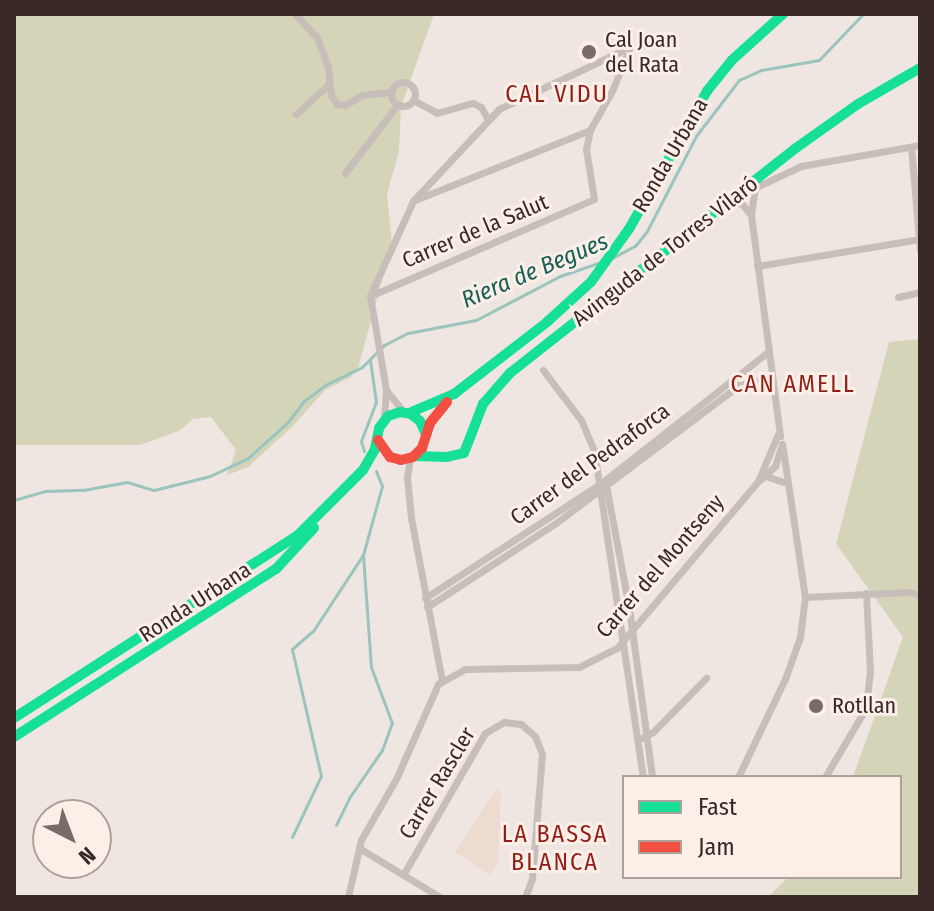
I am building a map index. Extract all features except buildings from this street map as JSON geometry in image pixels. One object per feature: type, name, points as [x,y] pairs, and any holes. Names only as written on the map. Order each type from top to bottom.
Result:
[{"type":"main road","name":"Ronda Urbana","points":[[14,718],[279,548],[335,501],[363,470],[384,419],[454,394],[547,322],[599,272],[614,251],[707,91],[732,60],[783,14]]},
{"type":"main road","name":"Avinguda de Torres Vilaró","points":[[441,457],[454,457],[468,450],[483,404],[510,373],[858,104],[920,68]]},
{"type":"main road","name":"Ronda Urbana","points":[[363,470],[395,459],[412,457],[454,394]]},
{"type":"main road","points":[[406,412],[419,419],[425,437],[441,457]]},
{"type":"main road","points":[[377,438],[382,451],[395,459]]},
{"type":"main road","points":[[412,457],[441,457]]},
{"type":"main road","points":[[14,737],[276,569],[335,501]]},
{"type":"street","points":[[295,14],[317,38],[333,99],[340,105],[362,95],[391,92]]},
{"type":"street","points":[[384,419],[386,390],[370,296],[413,201],[487,118],[630,47],[612,91],[590,130],[413,201]]},
{"type":"street","points":[[391,92],[395,85],[407,83],[414,90],[413,100]]},
{"type":"street","points":[[296,114],[329,84]]},
{"type":"street","points":[[391,92],[398,104]]},
{"type":"street","points":[[345,173],[398,104],[413,100],[437,113],[473,103],[481,107],[487,118]]},
{"type":"street","name":"Carrer de la Salut","points":[[370,296],[594,199],[586,149],[590,130]]},
{"type":"street","points":[[730,201],[801,166],[916,146],[920,249]]},
{"type":"street","points":[[755,187],[751,215],[772,378]]},
{"type":"street","points":[[730,201],[742,204],[751,215]]},
{"type":"street","points":[[757,266],[919,239]]},
{"type":"street","points":[[898,297],[920,292]]},
{"type":"street","name":"Carrer del Pedraforca","points":[[425,598],[602,484],[769,351]]},
{"type":"street","points":[[543,370],[581,420],[594,450],[630,630],[652,775]]},
{"type":"street","name":"Carrer del Pedraforca","points":[[427,607],[739,385],[772,378]]},
{"type":"street","name":"Carrer del Montseny","points":[[442,681],[465,669],[579,667],[600,659],[624,638],[773,464],[778,434],[772,378]]},
{"type":"street","points":[[386,390],[406,412]]},
{"type":"street","points":[[739,775],[785,679],[800,637],[805,597],[785,484],[786,467],[778,445]]},
{"type":"street","points":[[348,897],[359,848],[396,779],[442,681],[425,598],[407,477],[412,457]]},
{"type":"street","points":[[395,459],[407,477]]},
{"type":"street","points":[[773,464],[786,467]]},
{"type":"street","points":[[773,464],[785,484]]},
{"type":"street","points":[[762,478],[785,484]]},
{"type":"street","points":[[602,484],[643,775]]},
{"type":"street","points":[[805,597],[866,593],[920,595]]},
{"type":"street","points":[[826,775],[866,708],[870,672],[866,593]]},
{"type":"street","points":[[637,741],[706,678]]},
{"type":"street","name":"Carrer Rascler","points":[[403,875],[485,733],[504,722],[521,724],[535,736],[542,754],[532,879],[525,897]]},
{"type":"street","points":[[359,848],[440,897]]},
{"type":"green space","points":[[14,14],[434,14],[401,107],[399,151],[387,194],[392,244],[358,368],[351,377],[325,390],[293,426],[248,467],[227,475],[236,450],[211,417],[193,419],[179,431],[140,445],[14,445]]},
{"type":"green space","points":[[920,339],[920,897],[768,897],[786,879],[902,879],[902,775],[854,775],[903,637],[836,544],[889,342]]},
{"type":"shaded area","points":[[496,789],[501,792],[498,863],[489,875],[455,852]]},
{"type":"waterway","name":"Riera de Begues","points":[[612,258],[635,246],[647,231],[696,136],[739,80],[761,70],[819,60],[863,14]]},
{"type":"waterway","name":"Riera de Begues","points":[[14,500],[45,491],[83,490],[127,482],[154,490],[210,476],[248,458],[288,422],[304,401],[325,385],[362,367],[384,345],[408,333],[476,320],[560,276],[601,262]]},
{"type":"waterway","points":[[364,451],[361,441],[376,402],[370,360]]},
{"type":"waterway","points":[[292,837],[321,776],[292,649],[313,631],[363,555],[382,486],[376,471]]},
{"type":"waterway","points":[[336,825],[349,798],[382,750],[392,723],[371,667],[363,556]]},
{"type":"traffic: fast","points":[[409,413],[454,394],[547,322],[591,282],[629,229],[707,91],[732,60],[783,14]]},
{"type":"traffic: fast","points":[[415,456],[447,457],[464,453],[483,404],[510,373],[796,148],[858,104],[920,68]]},
{"type":"traffic: fast","points":[[14,718],[299,534],[363,470],[375,449],[379,428],[388,416],[400,412],[411,414],[420,421],[425,432]]},
{"type":"traffic: fast","points":[[14,737],[276,569],[314,528]]},
{"type":"traffic: jam","points":[[378,440],[390,457],[401,460],[413,457],[422,448],[430,423],[447,402]]},
{"type":"place","name":"Cal Joan del Rata","points":[[589,52]]},
{"type":"place","name":"Rotllan","points":[[816,706]]},
{"type":"district","name":"CAL VIDU","points":[[557,95]]},
{"type":"district","name":"CAN AMELL","points":[[793,385]]},
{"type":"district","name":"LA BASSA BLANCA","points":[[555,849]]}]
